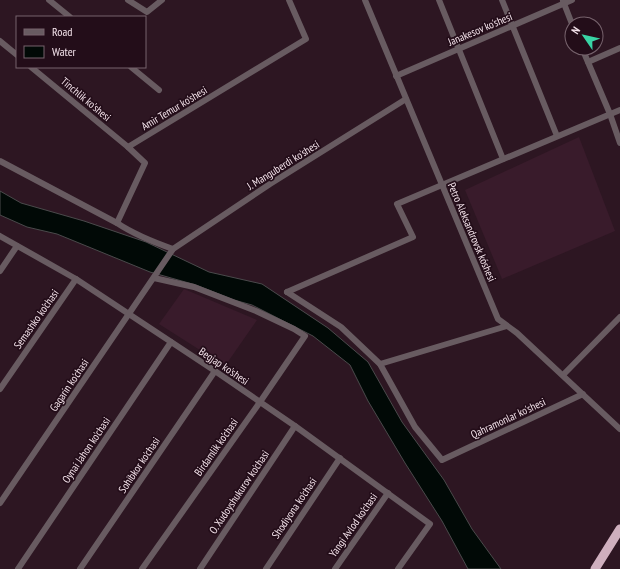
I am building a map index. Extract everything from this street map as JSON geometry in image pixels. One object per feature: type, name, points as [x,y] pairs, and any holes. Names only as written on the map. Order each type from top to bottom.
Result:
[{"type":"highway","points":[[594,569],[620,529]]},
{"type":"street","points":[[49,0],[69,16]]},
{"type":"street","points":[[128,0],[148,12],[162,0]]},
{"type":"street","name":"Amir Temur ko'shesi","points":[[128,147],[306,39],[289,0]]},
{"type":"street","name":"Petro Aleksandrovsk kóshesi","points":[[365,0],[498,319],[517,333],[620,429]]},
{"type":"street","points":[[439,0],[503,159]]},
{"type":"street","points":[[502,0],[556,136]]},
{"type":"street","name":"Janakesov ko'shesi","points":[[396,76],[512,26],[563,2],[572,0]]},
{"type":"street","points":[[563,2],[569,16]]},
{"type":"street","points":[[0,41],[16,54]]},
{"type":"street","points":[[588,62],[620,48]]},
{"type":"street","points":[[585,56],[610,114],[620,143]]},
{"type":"street","name":"Tinchlik ko'shesi","points":[[32,68],[128,147]]},
{"type":"street","points":[[132,68],[159,90]]},
{"type":"street","name":"J. Manguberdi ko'shesi","points":[[171,251],[270,184],[406,100]]},
{"type":"street","points":[[507,326],[380,364],[341,327],[287,292],[413,237],[397,204],[620,110]]},
{"type":"street","points":[[117,223],[146,163],[128,147]]},
{"type":"street","points":[[0,161],[117,223],[133,234],[171,251]]},
{"type":"street","name":"Begjap ko'shesi","points":[[0,236],[76,279],[171,342],[295,426],[430,524],[398,569]]},
{"type":"street","points":[[0,270],[17,246]]},
{"type":"street","name":"Gagarin ko'chasi","points":[[0,503],[171,251]]},
{"type":"street","name":"Birdamlik ko'chasi","points":[[142,569],[305,336],[294,329],[256,311],[194,287],[155,276]]},
{"type":"street","name":"Semashko ko'chasi","points":[[0,389],[76,279]]},
{"type":"street","points":[[563,375],[620,317]]},
{"type":"street","name":"Oynai Jahon ko'chasi","points":[[18,569],[171,342]]},
{"type":"street","name":"Qahramonlar ko'shesi","points":[[380,364],[415,427],[442,460],[583,394]]},
{"type":"street","name":"Sohibkor ko'chasi","points":[[80,569],[214,372]]},
{"type":"street","name":"O. Xudoyshukurov ko'chasi","points":[[200,569],[295,426]]},
{"type":"street","name":"Shodiyona ko'chasi","points":[[266,569],[340,458]]},
{"type":"street","name":"Yangi Avlod ko'chasi","points":[[335,569],[388,493]]},
{"type":"shaded area","points":[[579,137],[615,231],[502,279],[465,190]]},
{"type":"shaded area","points":[[184,289],[257,320],[225,366],[159,324]]},
{"type":"water","points":[[0,191],[21,203],[84,221],[146,242],[209,272],[262,284],[328,328],[368,362],[402,422],[444,480],[472,529],[501,569],[468,569],[442,521],[368,401],[350,365],[313,336],[252,305],[234,300],[196,285],[150,272],[57,234],[27,227],[0,215]]}]
